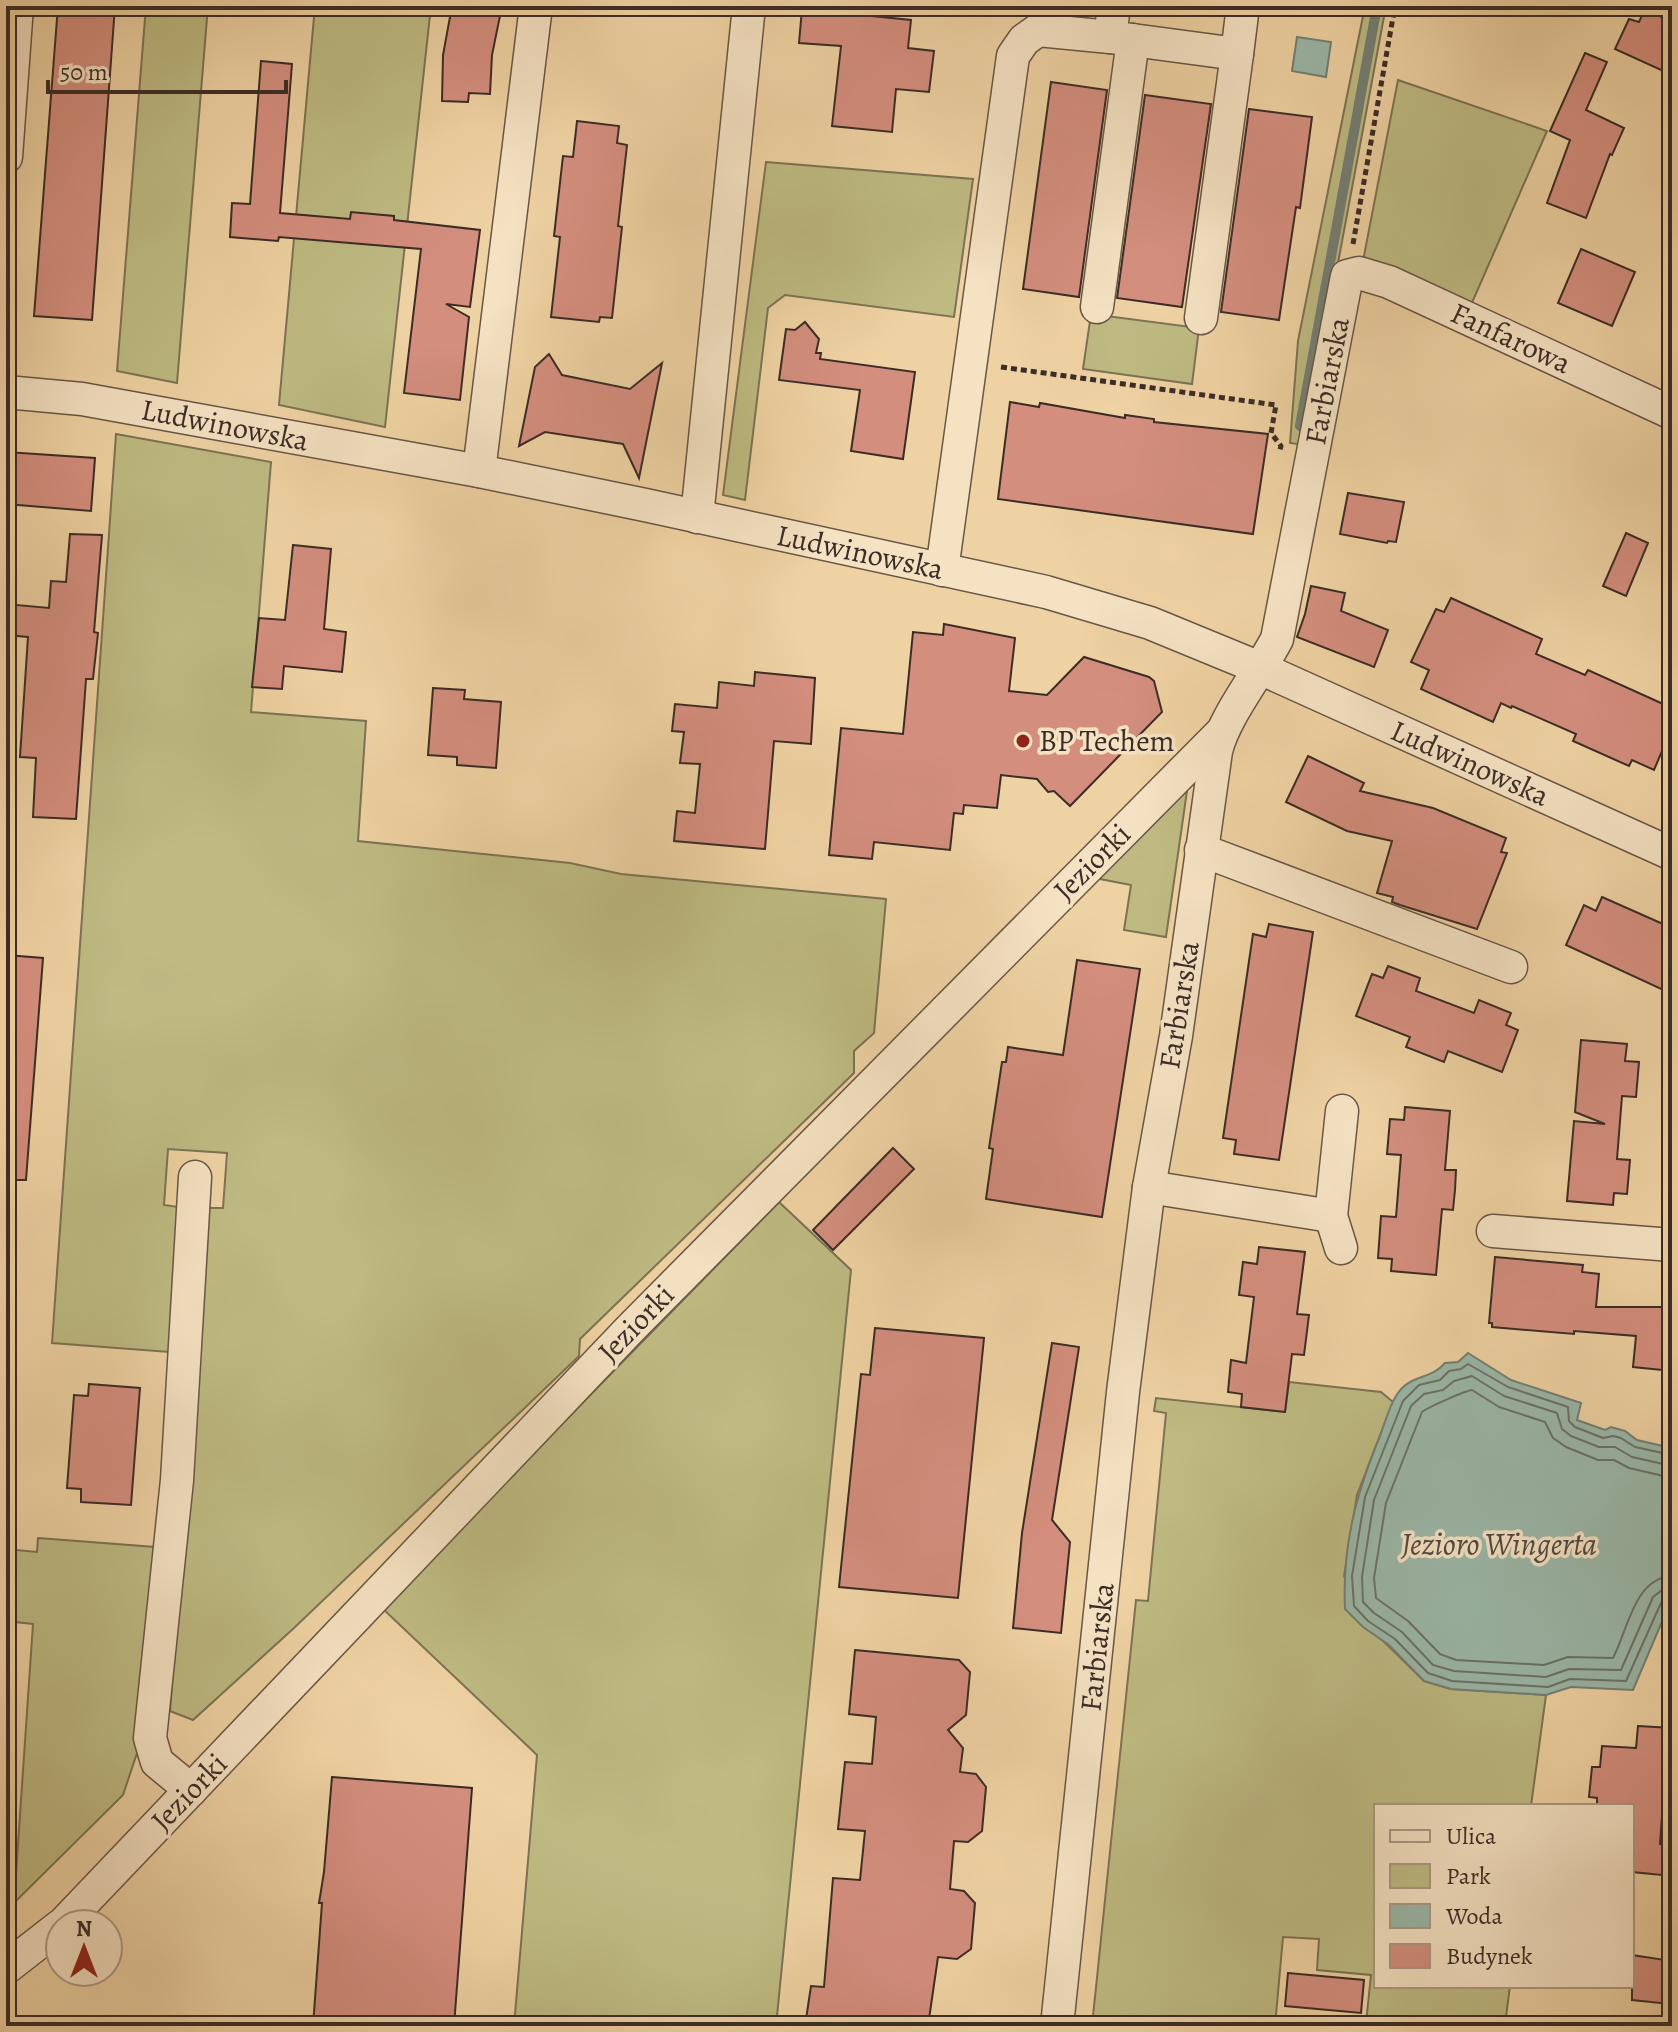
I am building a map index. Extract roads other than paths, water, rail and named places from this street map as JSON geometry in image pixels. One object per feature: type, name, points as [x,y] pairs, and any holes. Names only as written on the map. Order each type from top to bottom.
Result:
[{"type":"street","points":[[6,157],[17,6]]},
{"type":"street","points":[[479,471],[536,6]]},
{"type":"street","points":[[697,517],[749,6]]},
{"type":"street","points":[[1201,318],[1243,6]]},
{"type":"street","points":[[942,570],[1013,56],[1024,40],[1038,30],[1119,28],[1237,54]]},
{"type":"street","points":[[1097,307],[1119,28]]},
{"type":"street","name":"Fanfarowa","points":[[1347,276],[1359,273],[1389,282],[1672,413]]},
{"type":"street","name":"Farbiarska","points":[[1057,2026],[1123,1392],[1149,1187],[1176,1036],[1201,850],[1221,733],[1262,669],[1277,639],[1347,276]]},
{"type":"street","name":"Ludwinowska","points":[[6,392],[82,399],[479,471],[1046,592],[1150,623],[1262,669],[1672,854]]},
{"type":"street","name":"Jeziorki","points":[[77,1908],[631,1328],[1221,733]]},
{"type":"street","points":[[1201,850],[1511,967]]},
{"type":"street","points":[[1341,1248],[1331,1216],[1342,1111]]},
{"type":"street","points":[[191,1790],[157,1762],[150,1738],[177,1480],[195,1177]]},
{"type":"street","points":[[1149,1187],[1331,1216]]},
{"type":"street","points":[[1493,1231],[1672,1243],[1672,1258]]},
{"type":"street","name":"Jeziorki","points":[[6,1968],[44,1938]]},
{"type":"water","points":[[1297,37],[1331,42],[1326,77],[1292,71]]},
{"type":"water","name":"Jezioro Wingerta","points":[[1468,1353],[1511,1380],[1581,1403],[1577,1420],[1605,1430],[1611,1427],[1625,1431],[1637,1440],[1672,1448],[1672,1598],[1633,1690],[1571,1687],[1546,1695],[1451,1689],[1424,1681],[1389,1645],[1363,1627],[1345,1609],[1346,1564],[1352,1521],[1389,1410],[1407,1384],[1433,1373],[1445,1363],[1458,1362]]},
{"type":"waterway","points":[[1300,426],[1377,6]]},
{"type":"place","name":"BP Techem","points":[[1023,741]]}]
